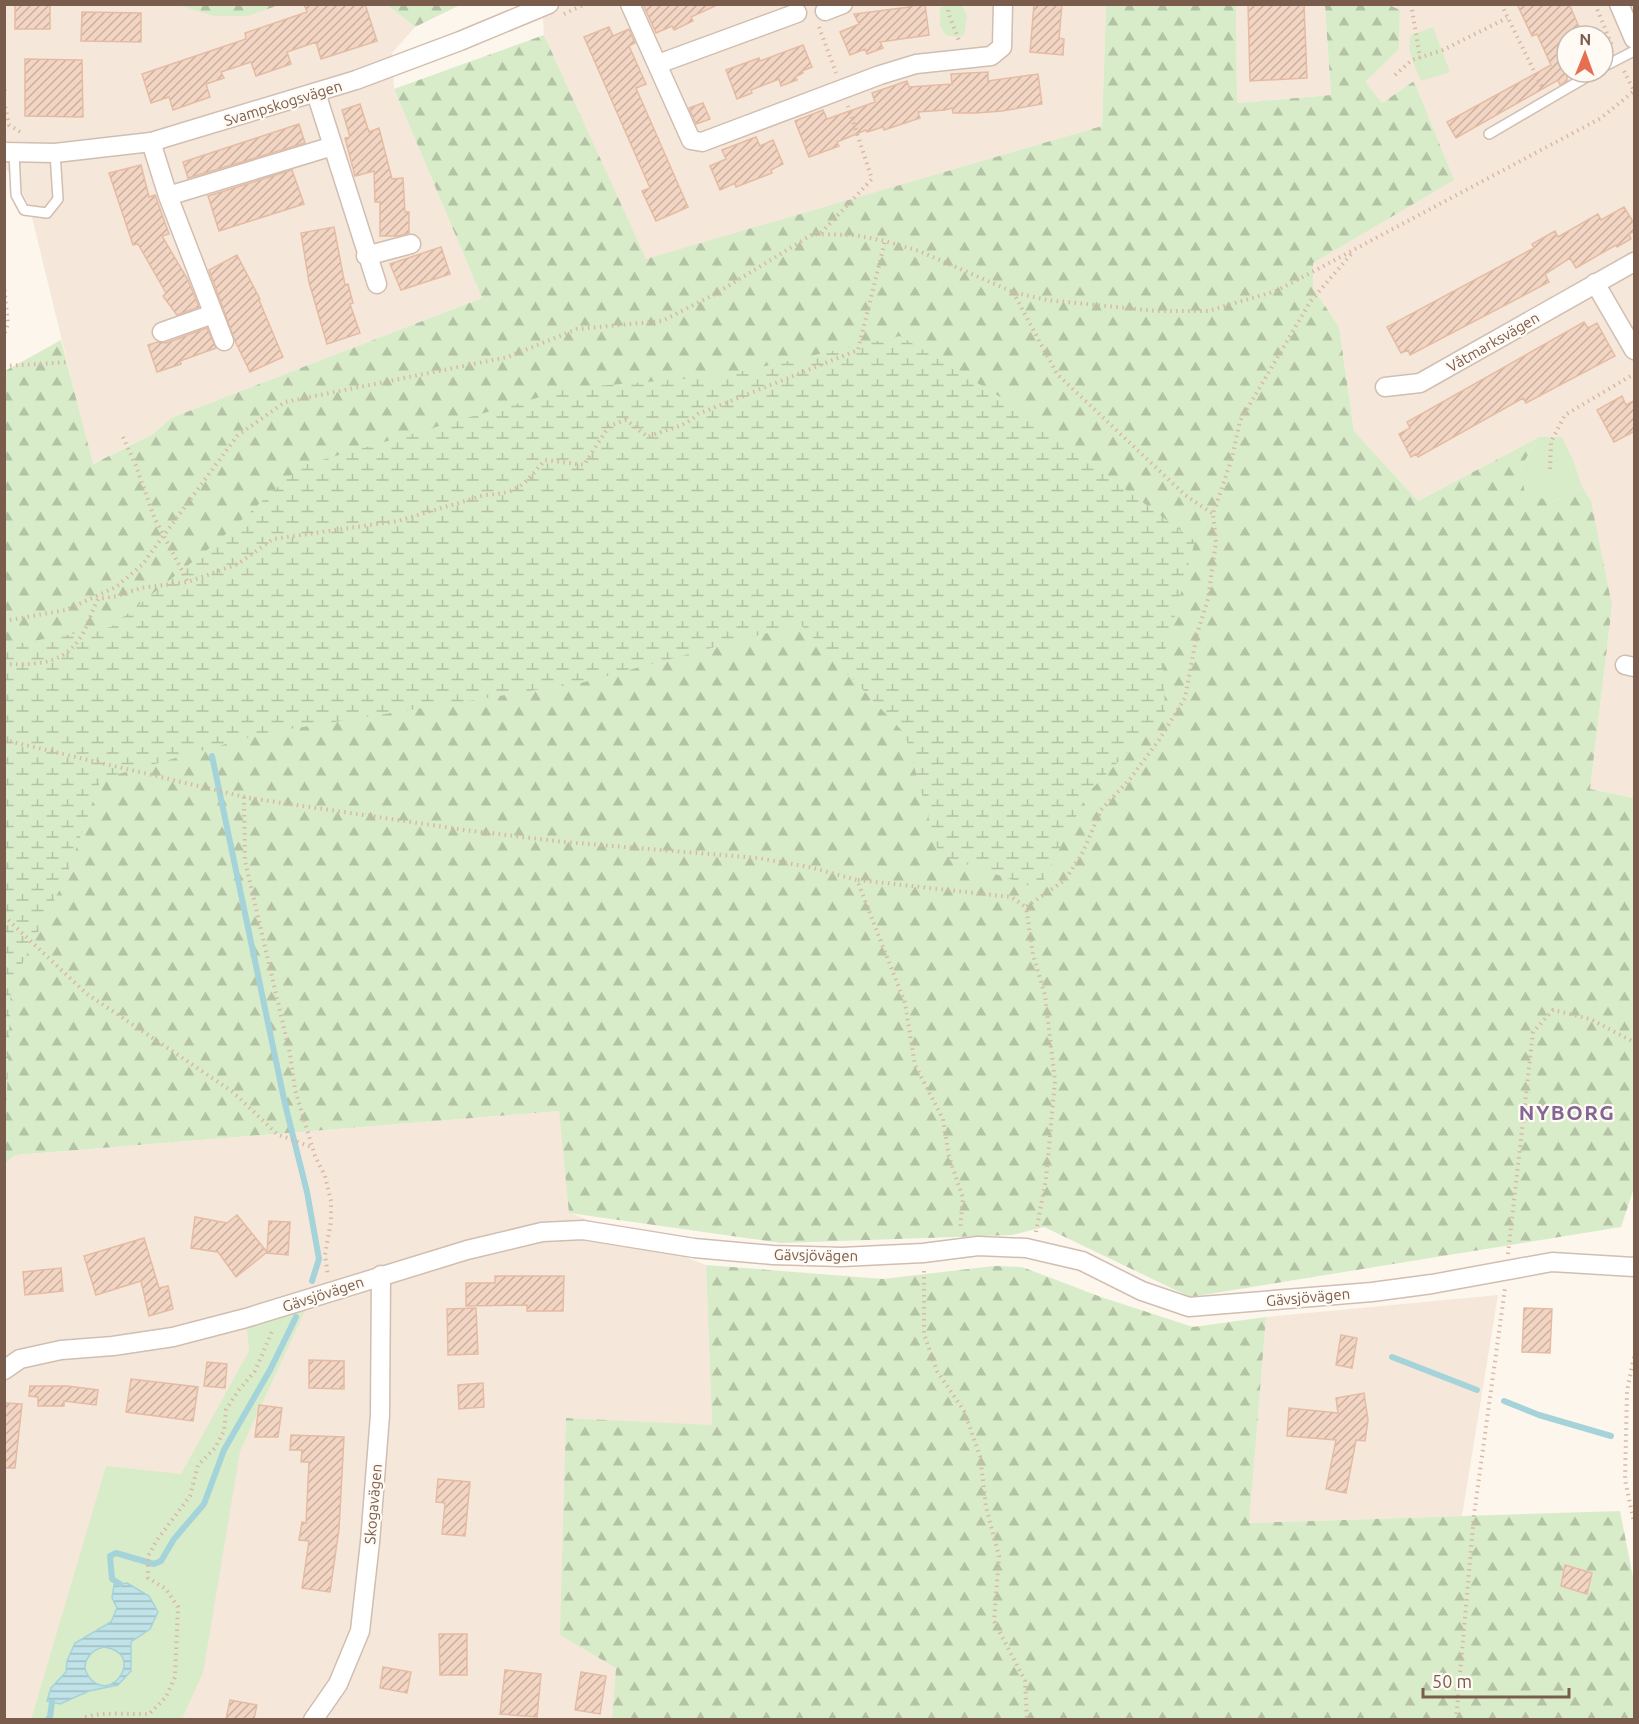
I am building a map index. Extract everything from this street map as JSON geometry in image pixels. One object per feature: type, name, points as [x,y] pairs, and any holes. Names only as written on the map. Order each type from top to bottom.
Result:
[{"type":"street","name":"Svampskogsvägen","points":[[9,153],[56,153],[151,142],[316,93],[460,41],[549,4]]},
{"type":"street","points":[[630,4],[691,140],[702,142],[916,64],[991,56],[1002,47],[1003,4]]},
{"type":"street","points":[[822,17],[843,4]]},
{"type":"street","points":[[1620,4],[1635,39]]},
{"type":"street","points":[[658,64],[797,14]]},
{"type":"street","points":[[316,93],[366,256],[377,284]]},
{"type":"street","points":[[151,142],[168,196],[224,341]]},
{"type":"street","points":[[168,196],[333,146]]},
{"type":"street","points":[[366,256],[411,244]]},
{"type":"street","name":"Våtmarksvägen","points":[[1385,387],[1420,383],[1635,262]]},
{"type":"street","points":[[1595,283],[1635,350]]},
{"type":"street","points":[[162,332],[213,314]]},
{"type":"street","name":"Gävsjövägen","points":[[4,1370],[20,1359],[61,1350],[113,1346],[173,1337],[278,1308],[466,1250],[542,1232],[583,1230],[694,1248],[773,1255],[842,1257],[978,1246],[1032,1250],[1082,1262],[1142,1291],[1189,1307],[1372,1292],[1432,1284],[1552,1262],[1635,1267]]},
{"type":"street","name":"Skogavägen","points":[[313,1719],[338,1684],[360,1631],[380,1415],[381,1275]]},
{"type":"lane","points":[[1615,61],[1635,51]]},
{"type":"lane","points":[[1489,134],[1575,84]]},
{"type":"lane","points":[[9,153],[16,195],[24,210],[47,213],[58,200],[56,153]]},
{"type":"path","points":[[949,4],[948,12],[957,33],[962,58]]},
{"type":"path","points":[[1411,4],[1420,58]]},
{"type":"path","points":[[1501,4],[1548,100]]},
{"type":"path","points":[[820,234],[872,178],[842,90],[822,17]]},
{"type":"path","points":[[1395,75],[1412,60],[1443,50],[1507,18]]},
{"type":"path","points":[[4,97],[5,87]]},
{"type":"path","points":[[4,621],[66,610],[116,587],[142,565],[237,436],[285,402],[508,357],[577,329],[662,321],[715,294],[813,234],[854,234],[885,241],[919,251],[1013,292],[1047,300],[1155,311],[1208,311],[1275,291],[1601,118],[1635,92]]},
{"type":"path","points":[[4,664],[44,663],[65,656],[87,626],[98,599],[117,596],[141,588],[188,582],[238,564],[273,538],[398,521],[485,495],[500,494],[520,488],[545,460],[584,465],[609,426],[626,420],[648,437],[666,429],[688,424],[698,414],[858,350],[885,241]]},
{"type":"path","points":[[1026,907],[1065,880],[1083,852],[1101,810],[1160,740],[1185,698],[1197,634],[1208,599],[1216,542],[1213,514],[1232,458],[1240,421],[1310,302],[1355,249]]},
{"type":"path","points":[[4,284],[8,324],[4,335]]},
{"type":"path","points":[[1013,292],[1057,374],[1185,495],[1213,514]]},
{"type":"path","points":[[4,366],[69,362]]},
{"type":"path","points":[[1550,469],[1551,442],[1565,415],[1635,374]]},
{"type":"path","points":[[123,437],[136,465],[154,517],[188,582]]},
{"type":"path","points":[[4,746],[7,740],[244,796],[465,830],[564,842],[758,858],[809,867],[857,880],[1011,897],[1026,907],[1033,955],[1045,995],[1055,1081],[1046,1179],[1032,1250]]},
{"type":"path","points":[[244,796],[245,861],[290,1054],[295,1090],[331,1200],[331,1221],[325,1255],[327,1274],[334,1290]]},
{"type":"path","points":[[857,880],[905,1003],[915,1065],[943,1119],[949,1157],[963,1198],[960,1231],[949,1249]]},
{"type":"path","points":[[4,916],[87,994],[233,1092],[277,1134],[312,1147]]},
{"type":"path","points":[[1456,1719],[1474,1515],[1507,1269],[1533,1032],[1553,1010],[1590,1019],[1635,1042]]},
{"type":"path","points":[[923,1252],[924,1334],[937,1371],[964,1411],[980,1456],[986,1507],[999,1556],[994,1621],[1024,1682],[1027,1719]]},
{"type":"path","points":[[147,1719],[166,1697],[175,1677],[178,1607],[166,1589],[148,1578],[148,1556],[157,1540],[190,1496],[198,1465],[215,1448],[224,1431],[226,1410],[255,1371],[272,1334],[278,1308]]},
{"type":"path","points":[[1635,1357],[1627,1391],[1625,1480],[1635,1522]]},
{"type":"path","points":[[80,1719],[99,1714],[150,1714]]},
{"type":"shaded area","points":[[4,5],[387,5],[415,27],[392,53],[394,89],[482,298],[171,418],[153,434],[92,464],[29,205],[5,168]]},
{"type":"shaded area","points":[[542,5],[1106,5],[1102,126],[646,260],[544,35]]},
{"type":"shaded area","points":[[1236,5],[1325,5],[1331,95],[1237,103]]},
{"type":"shaded area","points":[[1389,5],[1634,5],[1634,798],[1590,789],[1612,606],[1537,438],[1418,501],[1354,431],[1339,327],[1313,288],[1313,263],[1453,179],[1414,81],[1382,103],[1364,82],[1399,49],[1400,10]]},
{"type":"shaded area","points":[[559,1111],[570,1213],[706,1265],[712,1426],[566,1418],[616,1668],[612,1719],[5,1720],[4,1163],[16,1155]]},
{"type":"shaded area","points":[[1498,1295],[1462,1516],[1248,1523],[1266,1317]]},
{"type":"green space","points":[[178,5],[279,5],[248,16],[214,16]]},
{"type":"green space","points":[[387,5],[460,5],[415,27]]},
{"type":"green space","points":[[947,5],[962,5],[967,16],[964,35],[958,37],[946,35],[940,26],[940,8]]},
{"type":"green space","points":[[1106,5],[1236,5],[1237,103],[1331,95],[1325,5],[1389,5],[1400,10],[1399,49],[1365,82],[1382,103],[1414,81],[1454,180],[1313,263],[1313,288],[1339,327],[1354,431],[1418,501],[1539,437],[1520,469],[1553,502],[1582,487],[1591,501],[1612,606],[1590,789],[1634,798],[1634,1188],[1621,1227],[1190,1297],[1044,1227],[1012,1235],[781,1243],[569,1213],[559,1111],[16,1155],[5,1163],[5,371],[61,340],[93,464],[153,434],[171,418],[482,298],[394,89],[544,35],[646,259],[1102,126]]},
{"type":"green space","points":[[1433,27],[1450,72],[1421,81],[1410,53],[1411,35]]},
{"type":"green space","points":[[900,336],[1002,398],[1195,541],[1163,659],[1165,713],[1088,793],[1039,889],[939,855],[905,734],[800,624],[581,683],[265,733],[101,779],[66,877],[11,986],[5,1146],[5,646],[111,627],[217,542],[301,466],[571,388],[720,376]]},
{"type":"green space","points":[[1539,437],[1562,437],[1582,487],[1553,502],[1525,493],[1520,469]]},
{"type":"green space","points":[[706,1265],[883,1279],[994,1266],[1022,1267],[1101,1297],[1193,1327],[1266,1317],[1249,1523],[1620,1511],[1634,1582],[1634,1719],[612,1719],[616,1668],[560,1635],[566,1418],[712,1425]]},
{"type":"green space","points":[[311,1298],[240,1451],[203,1673],[182,1719],[31,1720],[106,1466],[181,1474],[249,1351],[246,1318]]},
{"type":"water","points":[[127,1583],[149,1596],[158,1612],[150,1629],[131,1642],[131,1671],[118,1685],[89,1691],[60,1704],[47,1701],[51,1688],[66,1672],[67,1661],[75,1643],[111,1622],[117,1608],[112,1598],[114,1585]],"holes":[[[104,1647],[117,1651],[123,1658],[124,1667],[115,1682],[107,1685],[98,1684],[89,1677],[85,1667],[90,1654]]]},
{"type":"building","points":[[15,4],[50,4],[50,29],[15,29]]},
{"type":"building","points":[[304,4],[365,4],[377,41],[321,59],[316,42],[287,52],[291,64],[256,76],[251,62],[221,72],[224,78],[206,84],[210,97],[173,110],[169,97],[151,103],[142,74],[246,39],[245,33],[307,12]]},
{"type":"building","points":[[643,4],[719,4],[691,17],[693,21],[674,30],[672,26],[656,33]]},
{"type":"building","points":[[908,4],[925,4],[929,35],[880,42],[883,48],[867,54],[865,49],[850,55],[840,32],[859,24],[854,14],[909,7]]},
{"type":"building","points":[[1034,4],[1062,4],[1059,38],[1064,39],[1063,55],[1030,52]]},
{"type":"building","points":[[1248,4],[1304,4],[1307,78],[1250,81]]},
{"type":"building","points":[[1517,4],[1569,4],[1578,24],[1555,24],[1555,82],[1456,138],[1447,122],[1551,65],[1537,34],[1532,36]]},
{"type":"building","points":[[82,12],[141,13],[141,42],[81,41]]},
{"type":"building","points":[[609,27],[613,36],[629,29],[635,43],[629,46],[646,84],[636,88],[688,207],[656,221],[642,191],[650,188],[584,37]]},
{"type":"building","points":[[803,45],[812,67],[795,77],[797,80],[781,86],[779,79],[751,90],[752,93],[737,99],[726,70],[759,58],[760,61]]},
{"type":"building","points":[[25,59],[82,60],[83,117],[25,116]]},
{"type":"building","points":[[988,72],[988,81],[1038,74],[1042,104],[976,113],[953,113],[952,108],[918,112],[920,118],[884,130],[883,127],[867,132],[866,130],[837,142],[839,146],[809,157],[795,121],[823,110],[827,119],[875,102],[872,93],[907,81],[909,87],[952,84],[951,74]]},
{"type":"building","points":[[703,103],[710,119],[696,124],[689,108]]},
{"type":"building","points":[[360,104],[369,132],[379,128],[392,179],[403,178],[405,212],[409,212],[409,233],[398,236],[380,236],[380,202],[375,202],[374,171],[355,176],[345,138],[350,137],[342,110]]},
{"type":"building","points":[[299,124],[305,143],[188,178],[183,162]]},
{"type":"building","points":[[756,137],[760,146],[773,140],[783,164],[771,170],[772,173],[736,187],[735,183],[720,190],[710,166],[726,159],[722,150]]},
{"type":"building","points":[[141,165],[149,197],[155,195],[169,234],[162,236],[188,280],[199,307],[177,315],[163,296],[166,293],[138,244],[133,245],[109,173]]},
{"type":"building","points":[[292,170],[304,204],[219,231],[208,196]]},
{"type":"building","points":[[1624,207],[1635,225],[1635,231],[1629,234],[1631,239],[1576,268],[1570,258],[1545,274],[1549,282],[1410,355],[1408,350],[1401,353],[1387,327],[1534,248],[1532,244],[1555,231],[1558,237],[1598,214],[1601,220]]},
{"type":"building","points":[[334,227],[345,285],[348,284],[353,303],[350,304],[360,333],[327,344],[309,282],[301,233]]},
{"type":"building","points":[[441,247],[450,274],[401,290],[390,264]]},
{"type":"building","points":[[237,255],[260,299],[283,357],[250,372],[235,341],[209,270]]},
{"type":"building","points":[[1584,322],[1588,328],[1597,323],[1615,356],[1526,403],[1523,398],[1418,457],[1416,454],[1411,457],[1399,434],[1410,428],[1407,422]]},
{"type":"building","points":[[207,328],[216,348],[157,372],[148,345],[158,342],[166,343]]},
{"type":"building","points":[[1622,396],[1626,405],[1635,400],[1635,431],[1614,442],[1597,410]]},
{"type":"building","points":[[237,1215],[267,1252],[269,1221],[290,1222],[288,1255],[266,1253],[236,1277],[218,1252],[191,1248],[195,1217],[227,1223]]},
{"type":"building","points":[[144,1238],[159,1288],[168,1286],[173,1309],[149,1316],[141,1281],[96,1295],[84,1256]]},
{"type":"building","points":[[61,1268],[63,1291],[25,1295],[23,1272]]},
{"type":"building","points":[[495,1276],[564,1276],[563,1311],[527,1311],[527,1305],[466,1306],[466,1283],[495,1283]]},
{"type":"building","points":[[476,1308],[478,1354],[448,1355],[447,1309]]},
{"type":"building","points":[[1524,1308],[1552,1309],[1550,1353],[1522,1352]]},
{"type":"building","points":[[1341,1335],[1357,1338],[1352,1368],[1336,1365]]},
{"type":"building","points":[[309,1360],[344,1361],[344,1389],[309,1388]]},
{"type":"building","points":[[207,1362],[227,1364],[225,1388],[204,1386]]},
{"type":"building","points":[[131,1379],[198,1387],[193,1421],[126,1412]]},
{"type":"building","points":[[483,1383],[484,1407],[459,1409],[458,1385]]},
{"type":"building","points":[[30,1386],[67,1386],[98,1390],[96,1405],[64,1401],[64,1406],[38,1406],[38,1397],[29,1396]]},
{"type":"building","points":[[1364,1393],[1368,1420],[1365,1441],[1356,1440],[1346,1493],[1326,1489],[1336,1440],[1287,1436],[1289,1408],[1338,1413],[1336,1398]]},
{"type":"building","points":[[4,1403],[22,1404],[15,1468],[4,1468]]},
{"type":"building","points":[[259,1405],[282,1408],[278,1437],[255,1437]]},
{"type":"building","points":[[291,1435],[344,1437],[339,1529],[330,1592],[302,1588],[309,1541],[299,1540],[302,1522],[306,1523],[309,1462],[301,1462],[302,1450],[290,1450]]},
{"type":"building","points":[[438,1479],[470,1482],[465,1536],[442,1534],[445,1503],[436,1502]]},
{"type":"building","points":[[1565,1565],[1592,1573],[1587,1594],[1561,1586]]},
{"type":"building","points":[[439,1634],[467,1634],[467,1675],[440,1675]]},
{"type":"building","points":[[383,1667],[411,1672],[407,1693],[380,1688]]},
{"type":"building","points":[[505,1670],[541,1674],[537,1717],[500,1714]]},
{"type":"building","points":[[581,1672],[606,1676],[600,1714],[575,1710]]},
{"type":"building","points":[[230,1700],[257,1705],[254,1719],[226,1719]]},
{"type":"waterway","points":[[212,756],[285,1104],[307,1192],[319,1259],[312,1281]]},
{"type":"waterway","points":[[120,1584],[112,1579],[110,1556],[116,1553],[154,1564],[161,1561],[174,1539],[204,1504],[224,1450],[270,1370],[296,1317]]},
{"type":"waterway","points":[[1392,1357],[1477,1390]]},
{"type":"waterway","points":[[1504,1401],[1539,1415],[1611,1436]]},
{"type":"waterway","points":[[47,1720],[50,1717],[52,1702]]},
{"type":"district","name":"NYBORG","points":[[1567,1112]]}]
